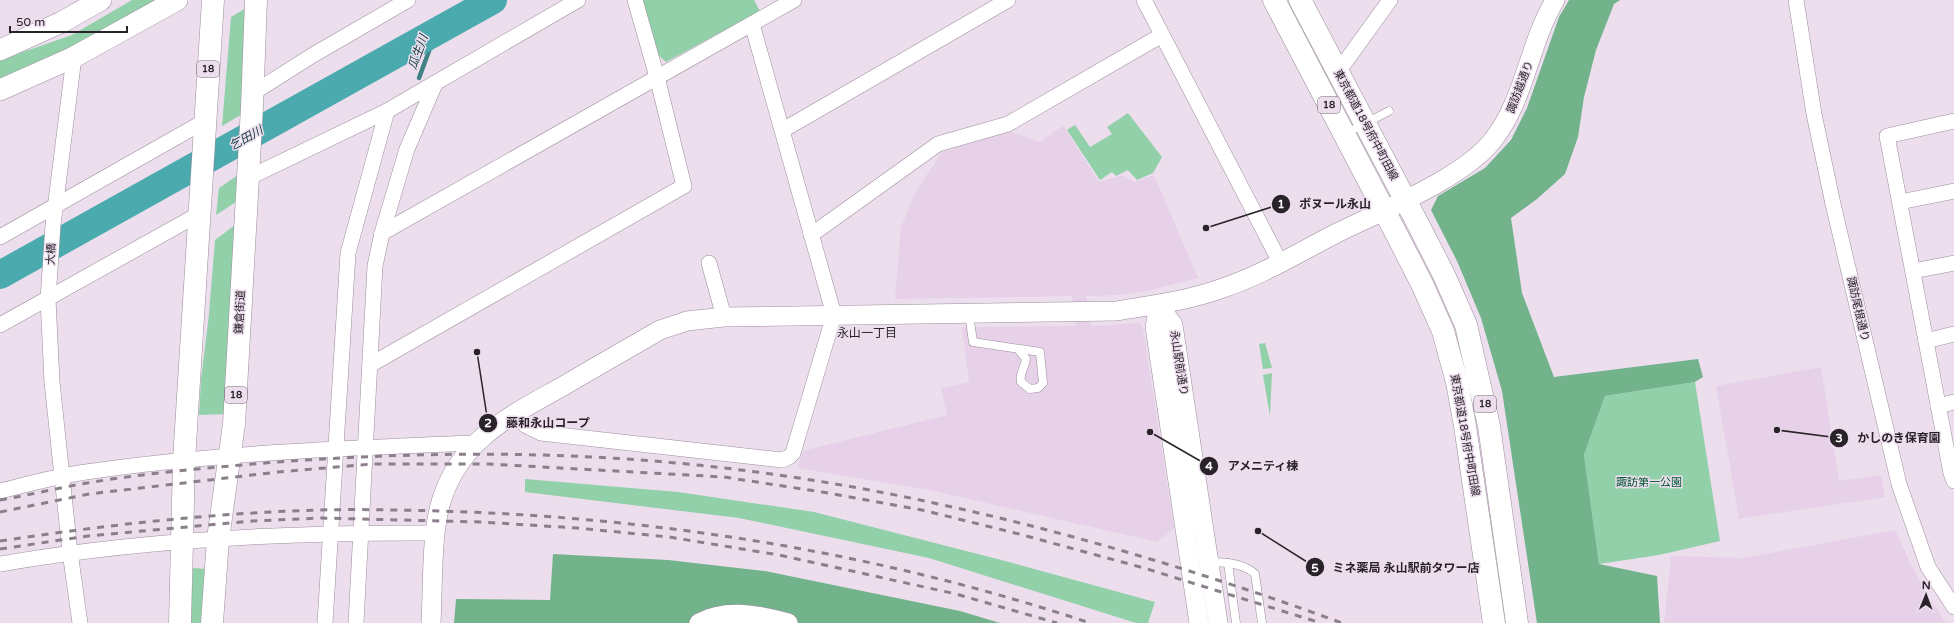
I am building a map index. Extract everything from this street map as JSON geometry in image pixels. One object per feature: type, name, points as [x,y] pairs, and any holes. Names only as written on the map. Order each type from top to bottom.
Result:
[{"type":"main road","points":[[0,50],[62,22],[101,0]]},
{"type":"main road","points":[[0,90],[74,57],[177,0]]},
{"type":"main road","name":"18","points":[[180,623],[184,460],[213,0]]},
{"type":"main road","name":"鎌倉街道","points":[[212,623],[218,539],[234,424],[249,172],[256,0]]},
{"type":"main road","name":"東京都道18号府中町田線","points":[[1274,0],[1384,209],[1423,286],[1443,331],[1465,426],[1494,623]]},
{"type":"main road","name":"東京都道18号府中町田線","points":[[1300,0],[1444,275],[1466,325],[1489,426],[1518,623]]},
{"type":"street","points":[[252,100],[313,55],[408,0]]},
{"type":"street","points":[[249,172],[387,111],[578,0]]},
{"type":"street","points":[[370,365],[684,186],[657,78],[635,0]]},
{"type":"street","points":[[382,233],[794,0]]},
{"type":"street","points":[[783,130],[1008,0]]},
{"type":"street","points":[[1144,0],[1280,262]]},
{"type":"street","points":[[1338,72],[1390,0]]},
{"type":"street","name":"諏訪越通り","points":[[431,623],[436,533],[441,503],[447,486],[462,459],[491,429],[517,412],[660,330],[687,321],[724,317],[1117,311],[1159,306],[1223,288],[1280,262],[1405,199],[1442,180],[1473,160],[1492,141],[1512,111],[1536,42],[1548,12],[1555,0]]},
{"type":"street","name":"諏訪尾根通り","points":[[1796,0],[1814,114],[1899,484],[1928,566],[1954,606]]},
{"type":"street","points":[[517,412],[524,425],[541,433],[782,460],[789,457],[793,452],[834,315],[752,24]]},
{"type":"street","points":[[811,235],[938,144],[1008,124],[1162,35]]},
{"type":"street","name":"大橋","points":[[74,57],[53,225],[48,299],[52,382],[70,552],[80,623]]},
{"type":"street","points":[[356,623],[375,266],[382,233],[407,149],[435,84]]},
{"type":"street","points":[[325,623],[348,253],[387,111]]},
{"type":"street","points":[[1953,475],[1938,406],[1887,136],[1954,121]]},
{"type":"street","points":[[0,237],[56,205],[204,129]]},
{"type":"street","points":[[1900,202],[1954,191]]},
{"type":"street","points":[[0,325],[179,224],[199,206]]},
{"type":"street","points":[[709,263],[724,317]]},
{"type":"street","points":[[1913,271],[1954,263]]},
{"type":"street","name":"永山駅前通り","points":[[1159,306],[1174,325],[1188,420],[1219,562],[1218,623]]},
{"type":"street","name":"永山駅前通り","points":[[1159,306],[1155,328],[1199,623]]},
{"type":"street","points":[[1926,341],[1954,334]]},
{"type":"street","points":[[1938,406],[1954,402]]},
{"type":"street","points":[[1169,423],[1188,420]]},
{"type":"street","points":[[0,491],[85,472],[184,460],[335,448],[476,443]]},
{"type":"street","points":[[0,564],[70,552],[183,540],[330,532],[436,533]]},
{"type":"street","points":[[699,623],[720,616],[747,614],[788,623]]},
{"type":"lane","points":[[1344,134],[1389,111]]},
{"type":"lane","points":[[969,314],[973,342],[1040,352],[1043,384],[1038,388],[1030,389],[1021,382],[1020,376],[1026,359],[1018,349]]},
{"type":"lane","points":[[1191,564],[1219,562],[1250,569],[1255,574],[1262,623]]},
{"type":"lane","points":[[1219,562],[1236,623]]},
{"type":"shaded area","points":[[1063,126],[1099,182],[1122,175],[1135,182],[1154,175],[1198,278],[1155,289],[1121,295],[1086,296],[1091,326],[1139,323],[1143,328],[1174,529],[1157,542],[929,490],[798,468],[802,451],[947,415],[941,388],[969,382],[962,327],[1076,326],[1072,296],[895,299],[901,227],[916,191],[942,152],[1009,131],[1039,142]]},
{"type":"shaded area","points":[[1821,367],[1839,481],[1881,475],[1885,497],[1739,519],[1716,386]]},
{"type":"shaded area","points":[[1895,530],[1910,563],[1927,594],[1946,623],[1664,623],[1671,556],[1743,558]]},
{"type":"green space","points":[[132,0],[156,0],[73,47],[0,82],[0,60],[72,35]]},
{"type":"green space","points":[[641,0],[754,0],[760,11],[666,62],[658,55]]},
{"type":"green space","points":[[1569,0],[1620,0],[1614,4],[1596,50],[1584,97],[1578,137],[1565,174],[1537,199],[1511,218],[1522,293],[1554,377],[1698,359],[1703,377],[1695,382],[1605,396],[1584,455],[1599,564],[1657,576],[1660,623],[1537,623],[1502,391],[1481,318],[1457,261],[1431,210],[1438,196],[1485,168],[1511,140],[1527,108],[1559,17]]},
{"type":"green space","points":[[246,8],[244,113],[222,126],[231,17]]},
{"type":"green space","points":[[1128,113],[1162,157],[1153,173],[1137,180],[1128,170],[1116,176],[1112,172],[1100,180],[1067,130],[1075,125],[1090,147],[1112,134],[1107,127]]},
{"type":"green space","points":[[241,173],[239,200],[216,215],[219,188]]},
{"type":"green space","points":[[239,222],[228,414],[199,415],[215,240]]},
{"type":"green space","points":[[1265,343],[1272,368],[1263,369],[1259,344]]},
{"type":"green space","points":[[1272,373],[1270,416],[1263,375]]},
{"type":"green space","name":"諏訪第一公園","points":[[1695,382],[1720,541],[1659,555],[1599,564],[1584,455],[1605,396]]},
{"type":"green space","points":[[525,479],[678,492],[814,512],[1009,562],[1155,602],[1148,623],[1136,623],[929,558],[739,518],[525,492]]},
{"type":"green space","points":[[553,554],[668,560],[765,571],[960,611],[1000,623],[454,623],[456,599],[550,600]]},
{"type":"green space","points":[[193,568],[207,569],[204,623],[190,623]]},
{"type":"waterway","name":"乞田川","points":[[0,275],[493,0]]},
{"type":"waterway","name":"瓜生川","points":[[419,78],[436,32]]},
{"type":"railway","points":[[0,500],[131,476],[322,459],[380,456],[495,454],[552,455],[667,462],[802,479],[881,492],[959,509],[1038,528],[1115,549],[1192,572],[1342,623]]},
{"type":"railway","points":[[0,512],[89,494],[278,472],[372,464],[488,464],[724,477],[822,492],[922,510],[1019,534],[1144,568],[1321,623]]},
{"type":"railway","points":[[0,541],[160,521],[280,512],[381,510],[525,515],[689,531],[770,543],[931,577],[1011,598],[1090,623]]},
{"type":"railway","points":[[0,549],[88,536],[252,521],[321,518],[481,522],[577,528],[669,537],[779,555],[956,594],[1057,623]]},
{"type":"place","name":"ボヌール永山","points":[[1206,228]]},
{"type":"place","name":"藤和永山コープ","points":[[477,352]]},
{"type":"place","name":"かしのき保育園","points":[[1777,430]]},
{"type":"place","name":"アメニティ棟","points":[[1150,432]]},
{"type":"place","name":"ミネ薬局 永山駅前タワー店","points":[[1258,531]]},
{"type":"district","name":"永山一丁目","points":[[867,333]]}]
